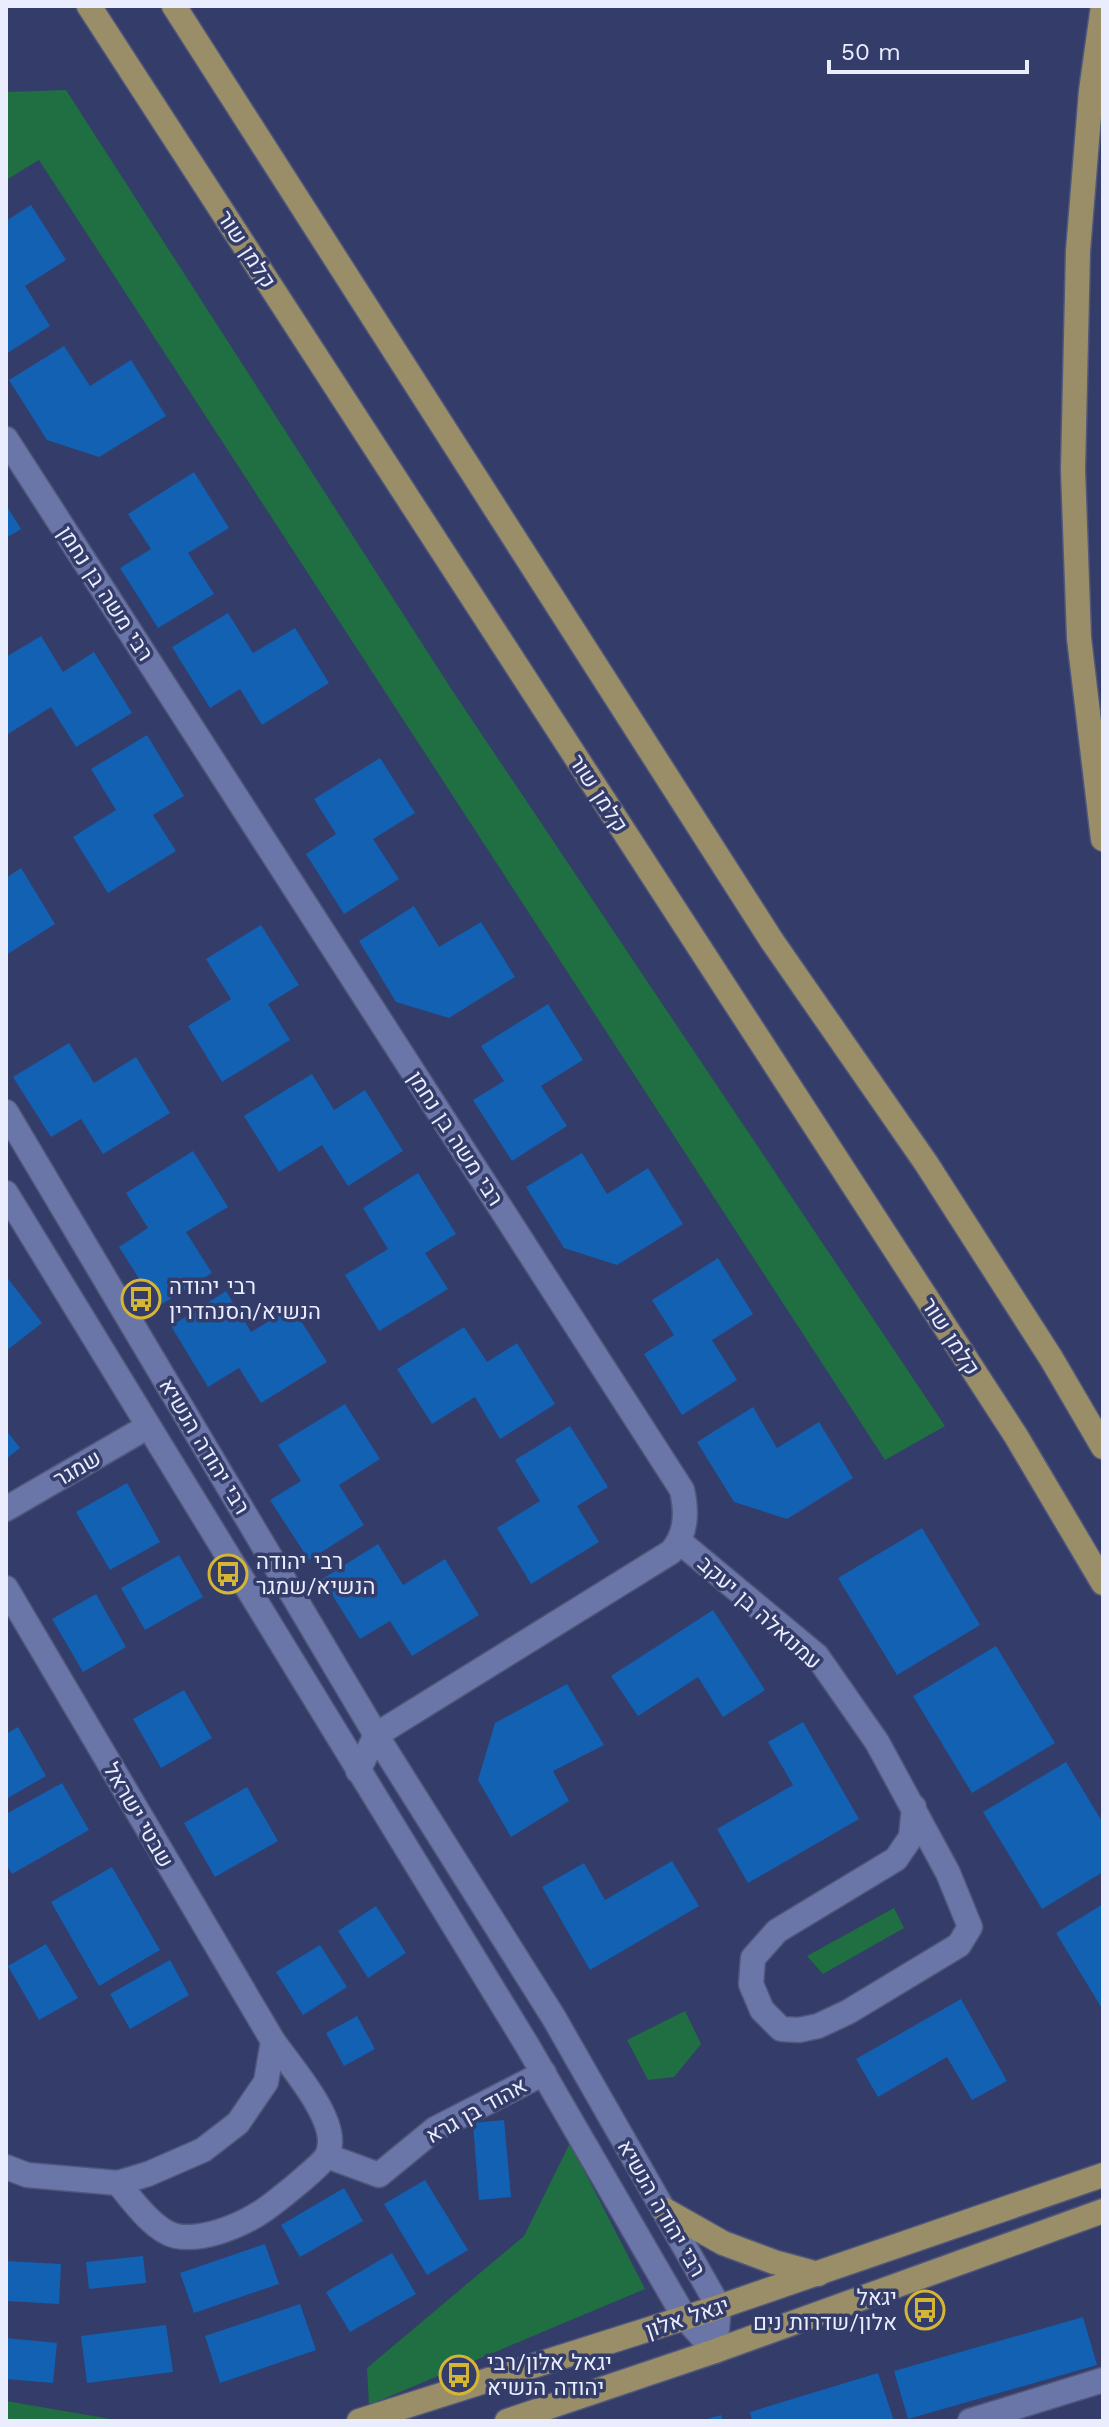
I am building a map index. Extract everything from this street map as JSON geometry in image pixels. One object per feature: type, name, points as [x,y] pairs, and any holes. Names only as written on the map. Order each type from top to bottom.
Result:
[{"type":"main road","name":"קלמן שור","points":[[89,6],[1000,1411],[1103,1583]]},
{"type":"main road","points":[[174,6],[772,941],[942,1189],[1051,1358],[1103,1447]]},
{"type":"main road","points":[[1103,6],[1091,91],[1078,251],[1073,470],[1079,638],[1103,839]]},
{"type":"main road","name":"יגאל אלון","points":[[359,2421],[719,2307],[1103,2175]]},
{"type":"main road","points":[[663,2209],[723,2243],[818,2274]]},
{"type":"main road","name":"יגאל אלון","points":[[507,2421],[715,2351],[1103,2211]]},
{"type":"street","name":"רבי משה בן נחמן","points":[[6,439],[682,1490],[687,1510],[680,1542]]},
{"type":"street","name":"רבי יהודה הנשיא","points":[[6,1112],[376,1735],[554,2018],[719,2307]]},
{"type":"street","name":"רבי יהודה הנשיא","points":[[6,1193],[544,2073],[685,2318],[715,2351]]},
{"type":"street","name":"שמגר","points":[[6,1509],[147,1427]]},
{"type":"street","points":[[358,1771],[376,1735],[671,1552],[680,1542]]},
{"type":"street","name":"עמנואלה בן יעקב","points":[[680,1542],[817,1656],[877,1742],[914,1807],[948,1873],[970,1927],[959,1945],[838,2017],[818,2026],[799,2030],[781,2029],[762,2010],[751,1984],[753,1958],[777,1931],[896,1859]]},
{"type":"street","name":"שבטי ישראל","points":[[6,1588],[273,2041],[311,2095],[330,2139],[327,2156]]},
{"type":"street","points":[[334,1731],[376,1735]]},
{"type":"street","points":[[896,1859],[911,1837],[914,1807]]},
{"type":"street","points":[[896,1859],[919,1858],[948,1873]]},
{"type":"street","points":[[6,2167],[27,2175],[118,2183],[148,2174],[203,2150],[238,2123],[266,2082],[273,2041]]},
{"type":"street","name":"אהוד בן גרא","points":[[327,2156],[379,2175],[435,2129],[544,2073]]},
{"type":"street","points":[[118,2183],[144,2214],[173,2235],[192,2237],[223,2230],[259,2214],[327,2156]]},
{"type":"street","points":[[715,2351],[719,2307]]},
{"type":"street","points":[[970,2421],[1102,2385]]},
{"type":"green space","points":[[66,90],[452,690],[945,1426],[885,1460],[39,160],[6,180],[6,92]]},
{"type":"green space","points":[[894,1908],[904,1928],[823,1974],[807,1956]]},
{"type":"green space","points":[[685,2011],[701,2044],[674,2077],[648,2080],[627,2040]]},
{"type":"green space","points":[[570,2143],[645,2289],[369,2405],[367,2368],[524,2236]]},
{"type":"green space","points":[[6,2401],[122,2421],[6,2421]]},
{"type":"building","points":[[31,205],[66,260],[25,286],[50,326],[6,354],[6,221]]},
{"type":"building","points":[[64,346],[90,386],[131,360],[166,416],[99,457],[47,440],[9,380]]},
{"type":"building","points":[[194,472],[229,528],[188,553],[214,594],[158,628],[120,568],[151,549],[128,514]]},
{"type":"building","points":[[6,505],[21,529],[6,538]]},
{"type":"building","points":[[228,613],[253,653],[295,628],[329,683],[262,725],[240,689],[210,708],[172,647]]},
{"type":"building","points":[[41,636],[63,672],[94,652],[132,713],[76,747],[51,707],[8,734],[6,657]]},
{"type":"building","points":[[147,735],[184,796],[153,815],[176,851],[108,893],[73,837],[116,810],[91,769]]},
{"type":"building","points":[[380,758],[415,813],[373,839],[399,879],[344,914],[306,854],[336,834],[314,799]]},
{"type":"building","points":[[21,868],[55,924],[6,955],[6,878]]},
{"type":"building","points":[[414,906],[439,947],[481,922],[515,977],[449,1018],[396,1002],[359,941]]},
{"type":"building","points":[[261,925],[299,985],[268,1004],[290,1040],[222,1082],[188,1026],[231,999],[206,959]]},
{"type":"building","points":[[548,1004],[583,1060],[541,1086],[567,1126],[512,1161],[473,1100],[504,1081],[481,1046]]},
{"type":"building","points":[[69,1043],[94,1083],[136,1057],[170,1113],[103,1154],[81,1119],[51,1137],[13,1077]]},
{"type":"building","points":[[312,1074],[334,1110],[365,1090],[403,1151],[348,1186],[322,1145],[279,1172],[244,1116]]},
{"type":"building","points":[[193,1151],[228,1207],[186,1232],[212,1273],[157,1307],[119,1247],[148,1228],[126,1193]]},
{"type":"building","points":[[582,1153],[607,1194],[648,1168],[683,1224],[617,1265],[564,1248],[526,1187]]},
{"type":"building","points":[[418,1173],[456,1234],[425,1253],[448,1289],[379,1331],[345,1275],[388,1249],[363,1208]]},
{"type":"building","points":[[718,1258],[753,1314],[712,1340],[737,1380],[682,1415],[644,1354],[674,1335],[652,1300]]},
{"type":"building","points":[[6,1276],[42,1323],[6,1351]]},
{"type":"building","points":[[226,1291],[251,1332],[292,1307],[327,1362],[261,1403],[239,1368],[208,1387],[171,1326]]},
{"type":"building","points":[[464,1327],[487,1362],[517,1343],[555,1404],[500,1439],[475,1397],[432,1424],[397,1369]]},
{"type":"building","points":[[345,1404],[380,1459],[339,1485],[364,1525],[309,1560],[270,1500],[301,1481],[278,1445]]},
{"type":"building","points":[[753,1407],[777,1448],[819,1422],[853,1478],[787,1519],[734,1502],[697,1442]]},
{"type":"building","points":[[570,1426],[608,1487],[577,1506],[599,1542],[531,1584],[497,1528],[540,1501],[515,1460]]},
{"type":"building","points":[[6,1430],[20,1448],[6,1459]]},
{"type":"building","points":[[127,1483],[160,1542],[110,1570],[76,1512]]},
{"type":"building","points":[[922,1528],[980,1625],[897,1675],[838,1578]]},
{"type":"building","points":[[378,1544],[403,1585],[445,1559],[479,1615],[412,1656],[390,1621],[360,1639],[322,1579]]},
{"type":"building","points":[[179,1555],[203,1597],[145,1630],[121,1588]]},
{"type":"building","points":[[96,1594],[126,1647],[83,1672],[52,1619]]},
{"type":"building","points":[[713,1610],[765,1690],[723,1717],[698,1677],[638,1716],[611,1676]]},
{"type":"building","points":[[996,1646],[1055,1743],[972,1793],[913,1696]]},
{"type":"building","points":[[567,1684],[604,1745],[553,1771],[569,1801],[511,1837],[478,1780],[495,1723]]},
{"type":"building","points":[[184,1690],[212,1738],[161,1768],[133,1719]]},
{"type":"building","points":[[803,1722],[859,1819],[748,1883],[717,1829],[793,1785],[768,1742]]},
{"type":"building","points":[[18,1727],[46,1776],[6,1799],[6,1734]]},
{"type":"building","points":[[1066,1762],[1103,1823],[1103,1872],[1042,1909],[983,1812]]},
{"type":"building","points":[[62,1783],[89,1830],[12,1874],[6,1864],[6,1814]]},
{"type":"building","points":[[247,1787],[278,1841],[215,1877],[184,1823]]},
{"type":"building","points":[[672,1861],[699,1906],[590,1970],[542,1887],[584,1863],[605,1900]]},
{"type":"building","points":[[112,1867],[160,1950],[99,1986],[51,1902]]},
{"type":"building","points":[[1103,1904],[1103,2010],[1056,1933]]},
{"type":"building","points":[[376,1906],[406,1953],[368,1978],[338,1931]]},
{"type":"building","points":[[46,1944],[78,1998],[39,2020],[8,1966]]},
{"type":"building","points":[[320,1945],[347,1987],[303,2015],[276,1972]]},
{"type":"building","points":[[170,1960],[189,1995],[130,2029],[110,1994]]},
{"type":"building","points":[[961,1999],[1007,2081],[972,2100],[947,2057],[878,2097],[856,2059]]},
{"type":"building","points":[[357,2016],[375,2049],[344,2066],[326,2033]]},
{"type":"building","points":[[504,2120],[511,2197],[479,2200],[473,2123]]},
{"type":"building","points":[[425,2180],[468,2250],[427,2275],[384,2204]]},
{"type":"building","points":[[344,2188],[363,2221],[300,2257],[281,2225]]},
{"type":"building","points":[[265,2244],[279,2284],[194,2313],[180,2273]]},
{"type":"building","points":[[392,2253],[416,2294],[350,2332],[326,2292]]},
{"type":"building","points":[[143,2256],[146,2283],[89,2289],[86,2262]]},
{"type":"building","points":[[6,2261],[61,2264],[59,2304],[6,2301]]},
{"type":"building","points":[[300,2304],[316,2350],[220,2383],[205,2336]]},
{"type":"building","points":[[1083,2317],[1097,2365],[908,2419],[894,2371]]},
{"type":"building","points":[[166,2325],[173,2372],[87,2383],[81,2336]]},
{"type":"building","points":[[6,2338],[57,2343],[53,2383],[6,2379]]},
{"type":"building","points":[[878,2373],[894,2421],[752,2421],[750,2412]]},
{"type":"building","points":[[721,2415],[723,2421],[704,2421],[704,2420]]},
{"type":"place","name":"רבי יהודה הנשיא/הסנהדרין","points":[[141,1299]]},
{"type":"place","name":"רבי יהודה הנשיא/שמגר","points":[[228,1574]]},
{"type":"place","name":"יגאל אלון/שדרות נים","points":[[925,2310]]},
{"type":"place","name":"יגאל אלון/רבי יהודה הנשיא","points":[[459,2375]]}]
